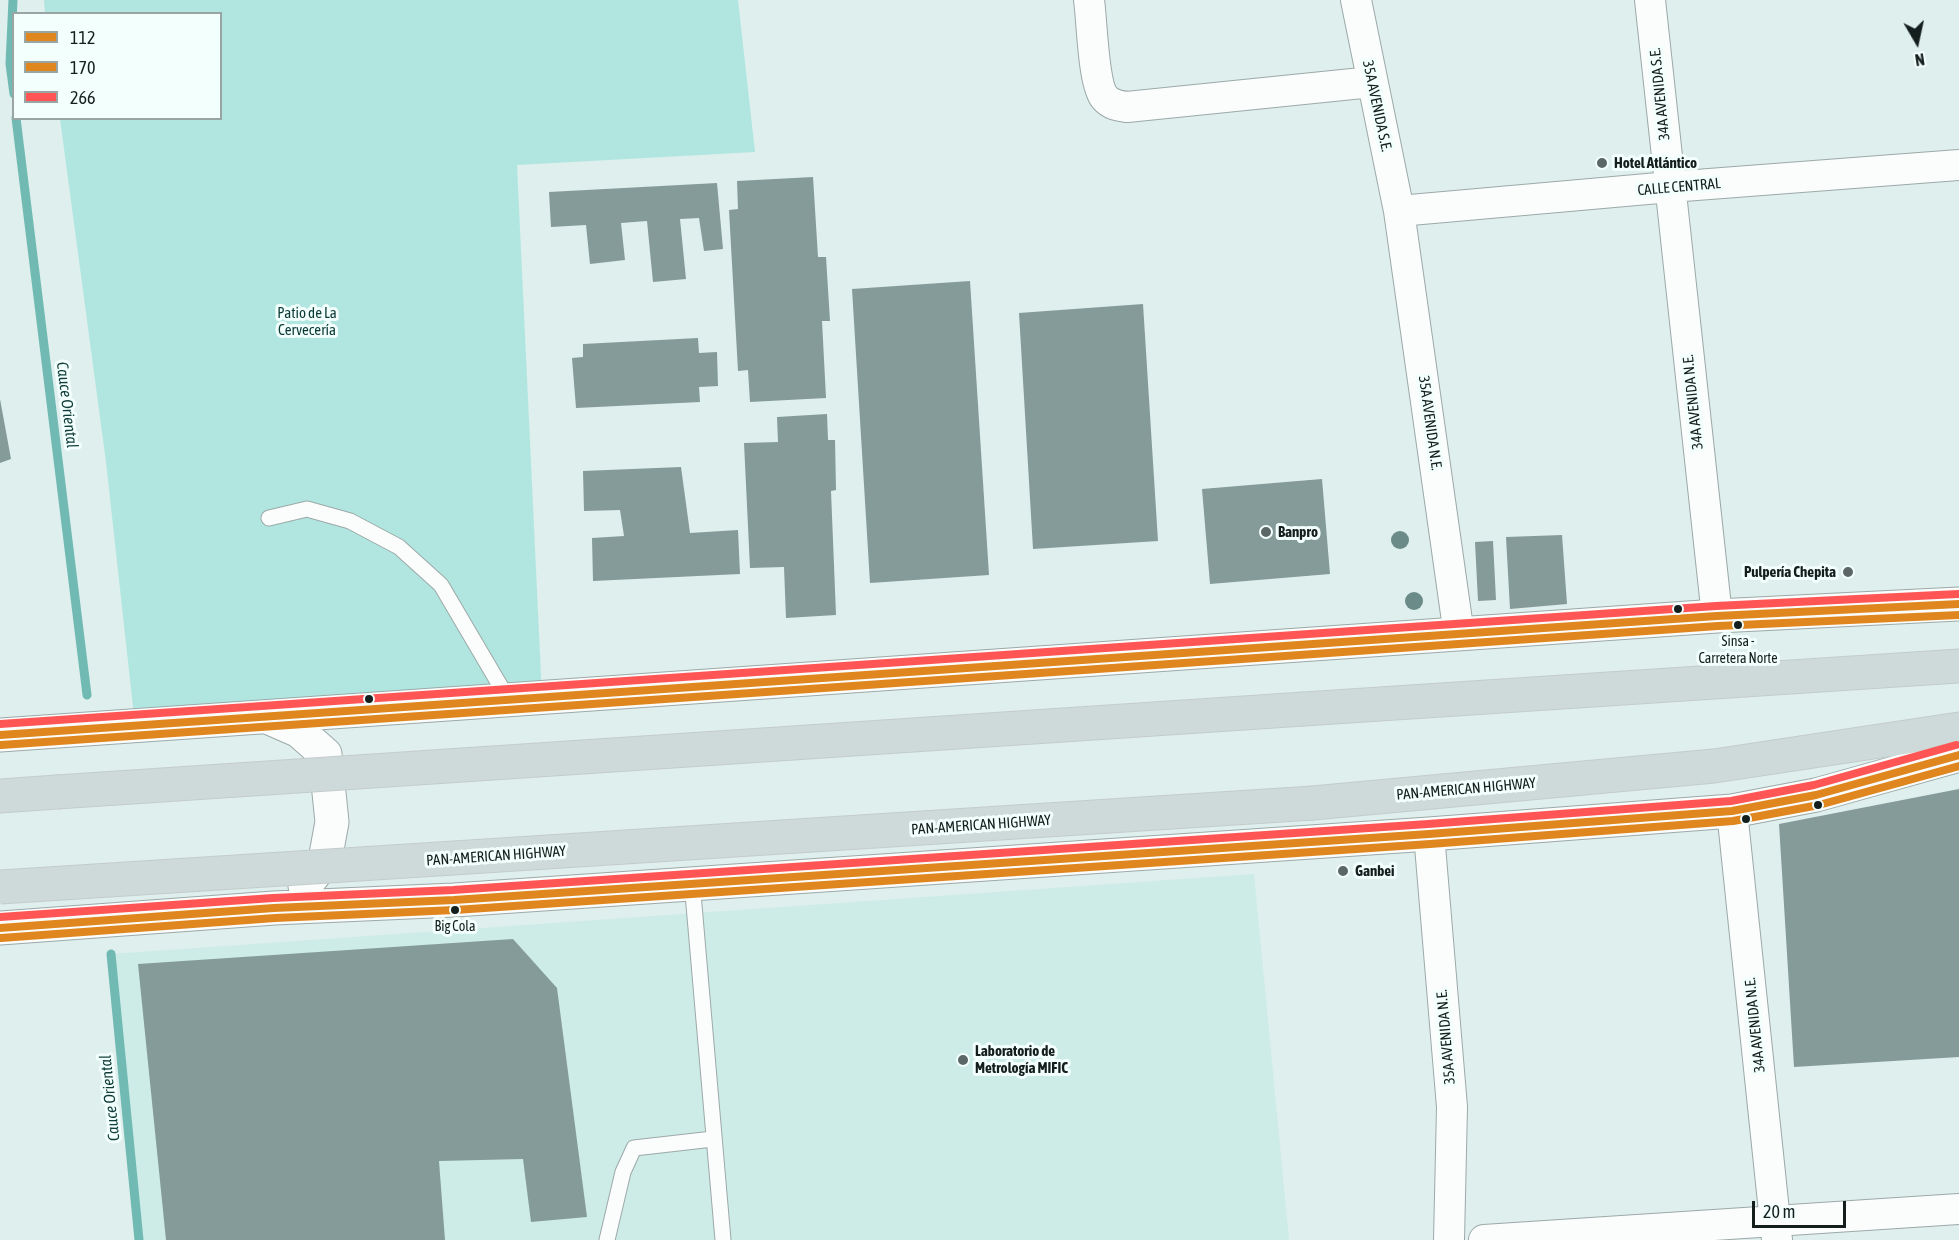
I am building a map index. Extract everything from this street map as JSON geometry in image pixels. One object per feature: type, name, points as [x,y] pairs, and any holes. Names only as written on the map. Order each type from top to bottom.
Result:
[{"type":"highway","points":[[0,796],[1959,666]]},
{"type":"highway","name":"PAN-AMERICAN HIGHWAY","points":[[0,887],[1313,803],[1714,766],[1959,729]]},
{"type":"street","points":[[1089,0],[1098,84],[1104,98],[1114,105],[1127,107],[1372,82]]},
{"type":"street","name":"35A AVENIDA S.E.","points":[[1356,0],[1399,212]]},
{"type":"street","name":"34A AVENIDA S.E.","points":[[1650,0],[1670,187]]},
{"type":"street","name":"CALLE CENTRAL","points":[[1399,212],[1670,187],[1959,165]]},
{"type":"street","name":"34A AVENIDA N.E.","points":[[1670,187],[1717,616]]},
{"type":"street","name":"35A AVENIDA N.E.","points":[[1399,212],[1459,635]]},
{"type":"street","points":[[0,735],[1717,616],[1959,604]]},
{"type":"street","points":[[274,908],[306,885],[325,860],[332,822],[325,754],[344,726],[377,708]]},
{"type":"street","points":[[266,716],[299,731],[325,754]]},
{"type":"street","points":[[0,928],[274,908],[454,900],[692,882],[1429,834],[1732,811],[1816,795],[1959,755]]},
{"type":"street","name":"34A AVENIDA N.E.","points":[[1732,811],[1776,1230]]},
{"type":"street","name":"35A AVENIDA N.E.","points":[[1429,834],[1452,1107],[1449,1240]]},
{"type":"street","points":[[1484,1240],[1776,1230],[1959,1209]]},
{"type":"lane","points":[[269,518],[307,509],[350,521],[399,548],[441,585],[508,699]]},
{"type":"lane","points":[[692,882],[723,1240]]},
{"type":"lane","points":[[607,1240],[623,1172],[634,1148],[713,1139]]},
{"type":"shaded area","points":[[1254,874],[1289,1240],[139,1240],[111,954]]},
{"type":"green space","name":"Patio de La Cervecería","points":[[44,0],[738,0],[755,152],[517,165],[542,697],[135,725],[106,462],[60,120],[222,120],[222,12],[45,12]]},
{"type":"building","points":[[813,177],[818,257],[826,257],[830,321],[822,321],[826,398],[750,402],[748,370],[738,371],[729,210],[738,209],[737,181]]},
{"type":"building","points":[[717,183],[723,249],[704,251],[699,218],[680,219],[686,279],[653,282],[647,221],[621,223],[625,260],[590,264],[586,225],[551,227],[549,192]]},
{"type":"building","points":[[970,281],[989,575],[870,583],[852,289]]},
{"type":"building","points":[[1143,304],[1158,541],[1033,549],[1019,313]]},
{"type":"building","points":[[698,338],[699,353],[717,352],[718,386],[699,387],[700,402],[576,408],[572,358],[583,357],[583,344]]},
{"type":"building","points":[[0,399],[11,459],[0,463]]},
{"type":"building","points":[[827,414],[828,440],[835,440],[836,490],[831,491],[836,615],[786,618],[784,567],[750,568],[744,443],[778,442],[777,417]]},
{"type":"building","points":[[681,467],[690,533],[738,530],[740,574],[593,581],[592,538],[624,536],[620,510],[584,511],[583,471]]},
{"type":"building","name":"Banpro","points":[[1322,479],[1330,574],[1210,584],[1202,489]]},
{"type":"building","points":[[1562,535],[1567,604],[1510,609],[1506,537]]},
{"type":"building","points":[[1493,541],[1496,600],[1478,601],[1475,542]]},
{"type":"building","points":[[1959,789],[1959,1057],[1794,1067],[1779,824]]},
{"type":"building","points":[[513,939],[557,988],[587,1217],[531,1222],[523,1159],[439,1161],[445,1240],[166,1240],[138,964]]},
{"type":"waterway","name":"Cauce Oriental","points":[[12,12],[13,0]]},
{"type":"waterway","name":"Cauce Oriental","points":[[12,21],[10,64],[12,79]]},
{"type":"waterway","name":"Cauce Oriental","points":[[16,120],[87,695]]},
{"type":"waterway","name":"Cauce Oriental","points":[[111,954],[139,1240]]},
{"type":"transit line","name":"266","points":[[0,724],[1716,606],[1958,594]]},
{"type":"transit line","name":"112","points":[[0,735],[1717,616],[1959,604]]},
{"type":"transit line","name":"170","points":[[1,745],[1718,626],[1959,615]]},
{"type":"transit line","name":"266","points":[[0,917],[273,898],[453,890],[1428,824],[1731,801],[1814,785],[1956,745]]},
{"type":"transit line","name":"112","points":[[0,928],[274,908],[454,900],[1429,834],[1732,811],[1816,795],[1959,755]]},
{"type":"transit line","name":"170","points":[[1,938],[275,918],[455,910],[1430,844],[1733,821],[1819,805],[1959,766]]},
{"type":"place","name":"Hotel Atlántico","points":[[1602,163]]},
{"type":"place","name":"Banpro","points":[[1266,532]]},
{"type":"place","name":"Pulpería Chepita","points":[[1848,572]]},
{"type":"place","name":"Sinsa - Carretera Norte","points":[[1738,625]]},
{"type":"place","name":"Ganbei","points":[[1343,871]]},
{"type":"place","name":"Big Cola","points":[[455,910]]},
{"type":"place","name":"Laboratorio de Metrología MIFIC","points":[[963,1060]]}]
